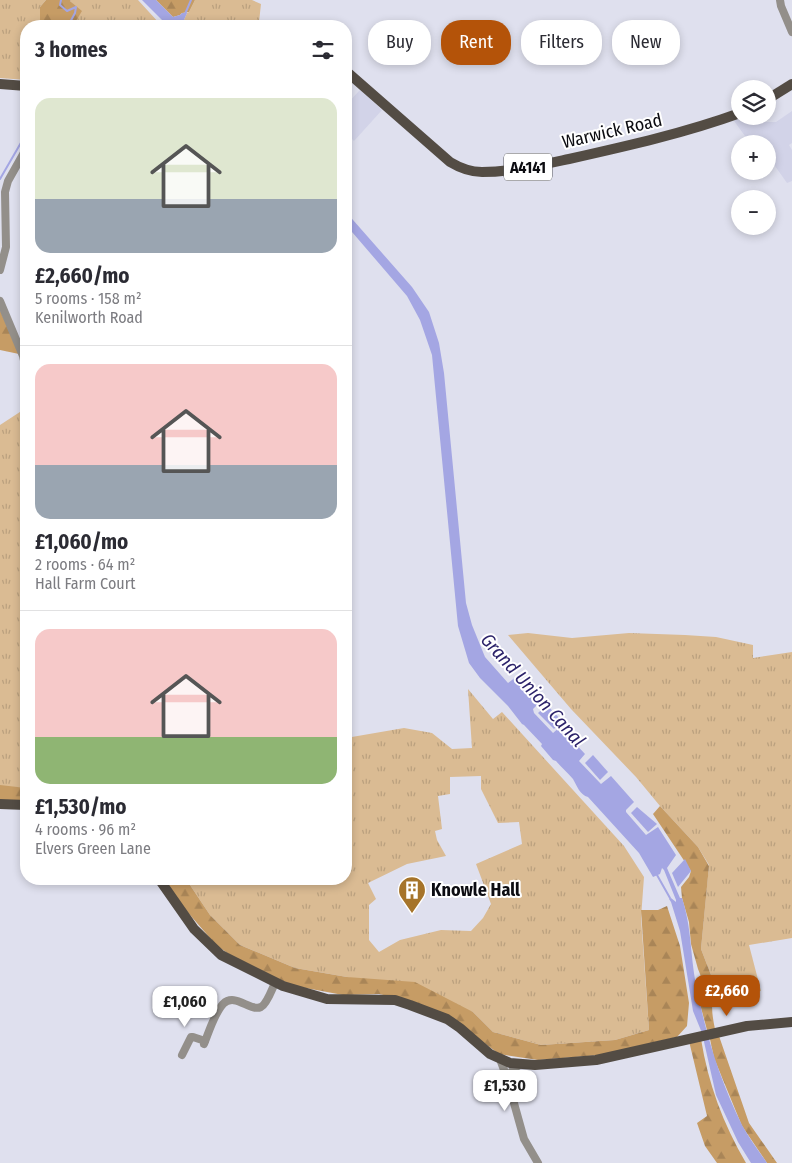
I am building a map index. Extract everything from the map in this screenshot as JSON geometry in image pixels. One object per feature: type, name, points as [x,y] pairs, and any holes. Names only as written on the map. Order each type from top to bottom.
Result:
[{"type":"main road","name":"Warwick Road","points":[[352,76],[450,162],[467,170],[482,172],[528,167],[631,146],[731,116]]},
{"type":"main road","points":[[0,84],[20,86]]},
{"type":"main road","points":[[776,95],[792,84]]},
{"type":"main road","points":[[0,804],[20,805]]},
{"type":"main road","points":[[163,885],[194,930],[221,956],[275,983],[327,999],[396,1000],[447,1019],[490,1054],[510,1063],[596,1060],[747,1026],[792,1022]]},
{"type":"street","points":[[780,0],[792,32]]},
{"type":"street","points":[[0,270],[6,247],[5,192],[8,181],[20,160]]},
{"type":"street","points":[[0,301],[20,349]]},
{"type":"street","points":[[182,1055],[191,1037],[194,1036],[205,1042],[224,1004],[231,1000],[236,1000],[261,1007],[275,983]]},
{"type":"street","points":[[500,1059],[524,1139],[538,1163]]},
{"type":"street","points":[[507,1078],[520,1064]]},
{"type":"shaded area","points":[[360,90],[382,110],[354,141],[352,139],[352,99]]},
{"type":"shaded area","points":[[792,111],[792,143],[789,145],[792,150],[792,181],[787,183],[776,167],[776,135],[744,135],[737,125],[776,125],[776,122]]},
{"type":"green space","points":[[0,0],[46,0],[40,7],[40,20],[20,20],[20,80],[0,78]]},
{"type":"green space","points":[[46,0],[71,0],[82,11],[77,20],[40,20],[40,7]]},
{"type":"green space","points":[[138,0],[156,20],[76,20],[81,11],[70,1]]},
{"type":"green space","points":[[156,0],[195,0],[189,12],[173,17]]},
{"type":"green space","points":[[195,0],[252,0],[261,4],[259,20],[184,20]]},
{"type":"green space","points":[[0,310],[19,354],[0,350]]},
{"type":"green space","points":[[20,412],[20,788],[0,787],[0,425]]},
{"type":"green space","points":[[528,633],[572,638],[629,633],[716,637],[753,645],[753,658],[792,652],[792,938],[749,945],[761,991],[712,996],[716,988],[701,949],[709,865],[698,847],[636,777],[571,709],[508,635]]},
{"type":"green space","points":[[468,689],[493,719],[502,712],[624,846],[644,877],[641,918],[649,1030],[615,1040],[541,1045],[493,1032],[473,1012],[347,977],[295,968],[240,945],[210,915],[190,885],[352,885],[352,737],[404,728],[432,733],[452,749],[472,748]],"holes":[[[481,776],[481,789],[498,823],[519,822],[522,844],[476,864],[491,904],[483,918],[471,931],[441,930],[400,940],[379,952],[369,940],[369,905],[376,899],[368,883],[407,864],[446,856],[437,840],[435,831],[442,829],[438,796],[450,794],[450,777]]]},
{"type":"green space","points":[[0,785],[20,787],[20,802],[0,800]]},
{"type":"green space","points":[[660,806],[698,847],[709,866],[701,949],[716,988],[712,1009],[715,1029],[707,1030],[700,1004],[709,997],[691,944],[689,922],[682,898],[681,887],[691,871],[653,814]]},
{"type":"green space","points":[[167,885],[190,885],[210,915],[240,945],[295,968],[347,977],[415,982],[473,1012],[493,1032],[541,1045],[615,1040],[649,1030],[641,910],[658,910],[667,906],[680,946],[689,1003],[687,1026],[677,1037],[600,1055],[538,1060],[499,1054],[448,1016],[412,1001],[379,994],[343,995],[295,986],[264,973],[217,946],[177,900]]},
{"type":"green space","points":[[719,1036],[749,1123],[777,1163],[767,1163],[742,1126],[714,1058],[710,1039]]},
{"type":"green space","points":[[701,1039],[712,1087],[730,1133],[746,1163],[717,1163],[705,1146],[697,1123],[707,1116],[689,1041]]},
{"type":"water","points":[[142,0],[156,0],[173,17],[187,13],[184,20],[162,20]]},
{"type":"water","points":[[352,219],[412,287],[429,312],[439,343],[444,373],[466,603],[472,625],[485,657],[508,683],[516,677],[539,703],[533,709],[534,713],[553,733],[560,727],[585,754],[579,761],[601,784],[611,776],[634,802],[626,812],[646,835],[658,827],[676,855],[667,868],[680,898],[682,898],[685,909],[696,984],[709,1038],[720,1074],[734,1108],[745,1130],[767,1163],[751,1163],[738,1142],[716,1095],[702,1033],[693,1011],[680,931],[669,899],[671,898],[676,902],[676,900],[664,870],[662,868],[660,874],[653,877],[639,853],[588,797],[581,792],[573,779],[553,760],[541,746],[542,744],[480,678],[469,663],[458,626],[432,355],[420,320],[407,296],[352,232]]},
{"type":"water","points":[[547,705],[562,721],[554,729],[538,713]]},
{"type":"water","points":[[593,755],[608,772],[600,780],[585,763]]},
{"type":"water","points":[[637,807],[657,824],[648,832],[631,813]]},
{"type":"water","points":[[685,859],[691,871],[678,887],[672,873]]},
{"type":"waterway","points":[[61,0],[60,5],[67,11],[76,7],[71,20]]},
{"type":"waterway","points":[[185,14],[191,0]]},
{"type":"waterway","points":[[0,179],[20,144]]},
{"type":"waterway","points":[[657,875],[670,898]]},
{"type":"place","name":"Knowle Hall","points":[[412,914]]},
{"type":"water label","name":"Grand Union Canal","points":[[533,690]]}]
